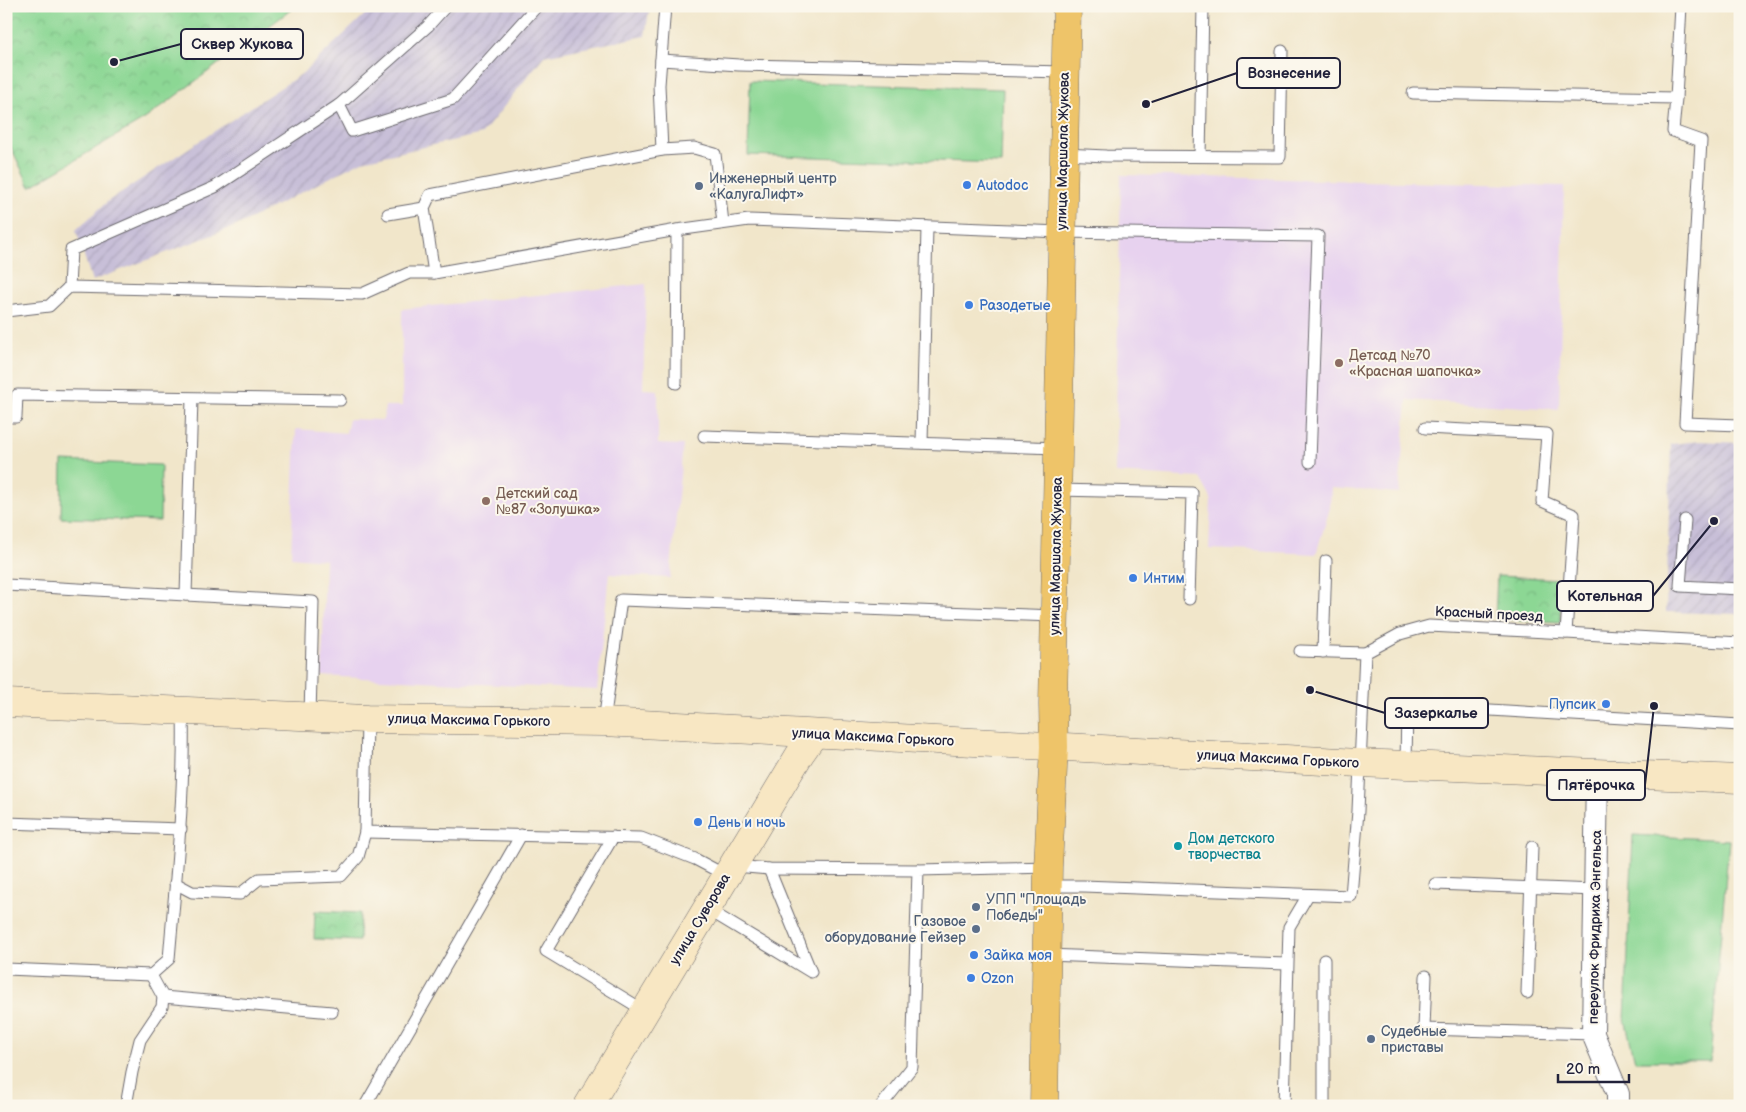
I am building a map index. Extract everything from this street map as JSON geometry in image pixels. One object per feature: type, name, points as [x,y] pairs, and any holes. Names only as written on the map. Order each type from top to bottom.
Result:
[{"type":"main road","name":"улица Маршала Жукова","points":[[1044,1106],[1047,877],[1054,746],[1054,616],[1067,6]]},
{"type":"street","name":"улица Максима Горького","points":[[6,703],[367,718],[604,722],[1360,763],[1740,779]]},
{"type":"street","name":"улица Суворова","points":[[588,1106],[800,754],[814,734]]},
{"type":"street","name":"переулок Фридриха Энгельса","points":[[1597,773],[1593,1034],[1618,1094],[1618,1106]]},
{"type":"lane","points":[[69,287],[70,250],[215,187],[339,105],[428,26],[446,6]]},
{"type":"lane","points":[[339,105],[352,131],[453,99],[537,6]]},
{"type":"lane","points":[[662,150],[659,85],[665,6]]},
{"type":"lane","points":[[1200,156],[1203,6]]},
{"type":"lane","points":[[1681,6],[1674,131],[1701,141],[1685,424],[1740,425]]},
{"type":"lane","points":[[1064,154],[1280,157],[1282,51]]},
{"type":"lane","points":[[661,60],[739,65],[1065,72]]},
{"type":"lane","points":[[1413,93],[1676,98]]},
{"type":"lane","points":[[434,272],[424,208],[430,195],[662,150],[694,148],[714,154],[723,223]]},
{"type":"lane","points":[[388,214],[424,208]]},
{"type":"lane","points":[[6,311],[49,306],[69,287],[362,294],[409,273],[434,272],[677,230],[749,220],[1062,232],[1318,236],[1310,462]]},
{"type":"lane","points":[[922,443],[927,228]]},
{"type":"lane","points":[[676,383],[677,230]]},
{"type":"lane","points":[[6,417],[16,417],[17,395],[340,400]]},
{"type":"lane","points":[[186,595],[192,399]]},
{"type":"lane","points":[[1425,428],[1547,434],[1542,501],[1574,515],[1566,633]]},
{"type":"lane","points":[[704,436],[1058,448]]},
{"type":"lane","points":[[1057,490],[1192,493],[1189,599]]},
{"type":"lane","points":[[1685,520],[1680,586],[1740,589]]},
{"type":"lane","points":[[1323,652],[1326,561]]},
{"type":"lane","points":[[6,585],[313,602],[310,715]]},
{"type":"lane","points":[[604,722],[621,600],[1054,616]]},
{"type":"lane","name":"Красный проезд","points":[[1364,653],[1400,634],[1429,626],[1740,642]]},
{"type":"lane","points":[[366,832],[641,838],[730,871],[769,869],[918,870],[1047,877],[1082,886],[1351,896],[1360,763],[1364,653],[1300,651]]},
{"type":"lane","points":[[1406,765],[1407,705],[1740,724]]},
{"type":"lane","points":[[6,969],[151,975],[169,959],[181,828],[184,752],[183,710]]},
{"type":"lane","points":[[175,883],[192,892],[240,894],[258,879],[341,876],[358,857],[366,832],[367,718]]},
{"type":"lane","points":[[6,823],[181,828]]},
{"type":"lane","points":[[365,1106],[521,835]]},
{"type":"lane","points":[[613,837],[546,951],[645,1011]]},
{"type":"lane","points":[[1528,993],[1532,847]]},
{"type":"lane","points":[[707,909],[810,972],[769,869]]},
{"type":"lane","points":[[881,1106],[912,1067],[918,870]]},
{"type":"lane","points":[[1435,884],[1595,890]]},
{"type":"lane","points":[[1284,1106],[1289,927],[1308,895]]},
{"type":"lane","points":[[1046,955],[1287,964]]},
{"type":"lane","points":[[1324,960],[1324,1106]]},
{"type":"lane","points":[[126,1106],[140,1040],[162,1007],[163,998],[151,975]]},
{"type":"lane","points":[[1426,976],[1424,1029],[1593,1034]]},
{"type":"lane","points":[[163,998],[332,1012]]},
{"type":"shaded area","points":[[374,6],[650,6],[645,36],[544,56],[482,134],[362,161],[236,226],[92,281],[76,230],[108,201],[303,73]]},
{"type":"shaded area","name":"Детсад №70 «Красная шапочка»","points":[[1121,175],[1564,186],[1559,409],[1407,400],[1399,493],[1331,488],[1330,508],[1316,554],[1209,549],[1211,498],[1200,478],[1115,473]]},
{"type":"shaded area","name":"Детский сад №87 «Золушка»","points":[[646,284],[643,389],[658,390],[658,444],[683,445],[670,578],[609,574],[597,690],[322,676],[325,560],[291,557],[296,429],[346,433],[349,419],[383,420],[385,406],[402,406],[402,309]]},
{"type":"shaded area","points":[[1700,441],[1740,443],[1740,614],[1666,612],[1671,444]]},
{"type":"green space","points":[[6,6],[296,6],[146,118],[30,187],[6,137]]},
{"type":"green space","points":[[750,81],[1003,89],[1001,163],[748,155]]},
{"type":"green space","points":[[62,461],[161,465],[160,521],[61,518]]},
{"type":"green space","points":[[1497,576],[1562,579],[1560,622],[1495,619]]},
{"type":"green space","points":[[1633,835],[1729,840],[1710,1061],[1635,1061],[1625,1019]]},
{"type":"green space","points":[[315,911],[360,913],[359,941],[314,939]]},
{"type":"place","name":"Сквер Жукова","points":[[114,62]]},
{"type":"place","name":"Вознесение","points":[[1146,104]]},
{"type":"place","name":"Autodoc","points":[[967,185]]},
{"type":"place","name":"Инженерный центр «КалугаЛифт»","points":[[699,186]]},
{"type":"place","name":"Разодетые","points":[[969,305]]},
{"type":"place","name":"Детсад №70 «Красная шапочка»","points":[[1339,363]]},
{"type":"place","name":"Детский сад №87 «Золушка»","points":[[486,501]]},
{"type":"place","name":"Котельная","points":[[1714,521]]},
{"type":"place","name":"Интим","points":[[1133,578]]},
{"type":"place","name":"Зазеркалье","points":[[1310,690]]},
{"type":"place","name":"Пупсик","points":[[1606,704]]},
{"type":"place","name":"Пятёрочка","points":[[1654,706]]},
{"type":"place","name":"День и ночь","points":[[698,822]]},
{"type":"place","name":"Дом детского творчества","points":[[1178,846]]},
{"type":"place","name":"УПП \"Площадь Победы\"","points":[[976,907]]},
{"type":"place","name":"Газовое оборудование Гейзер","points":[[976,929]]},
{"type":"place","name":"Зайка моя","points":[[974,955]]},
{"type":"place","name":"Ozon","points":[[971,978]]},
{"type":"place","name":"Судебные приставы","points":[[1371,1039]]}]
